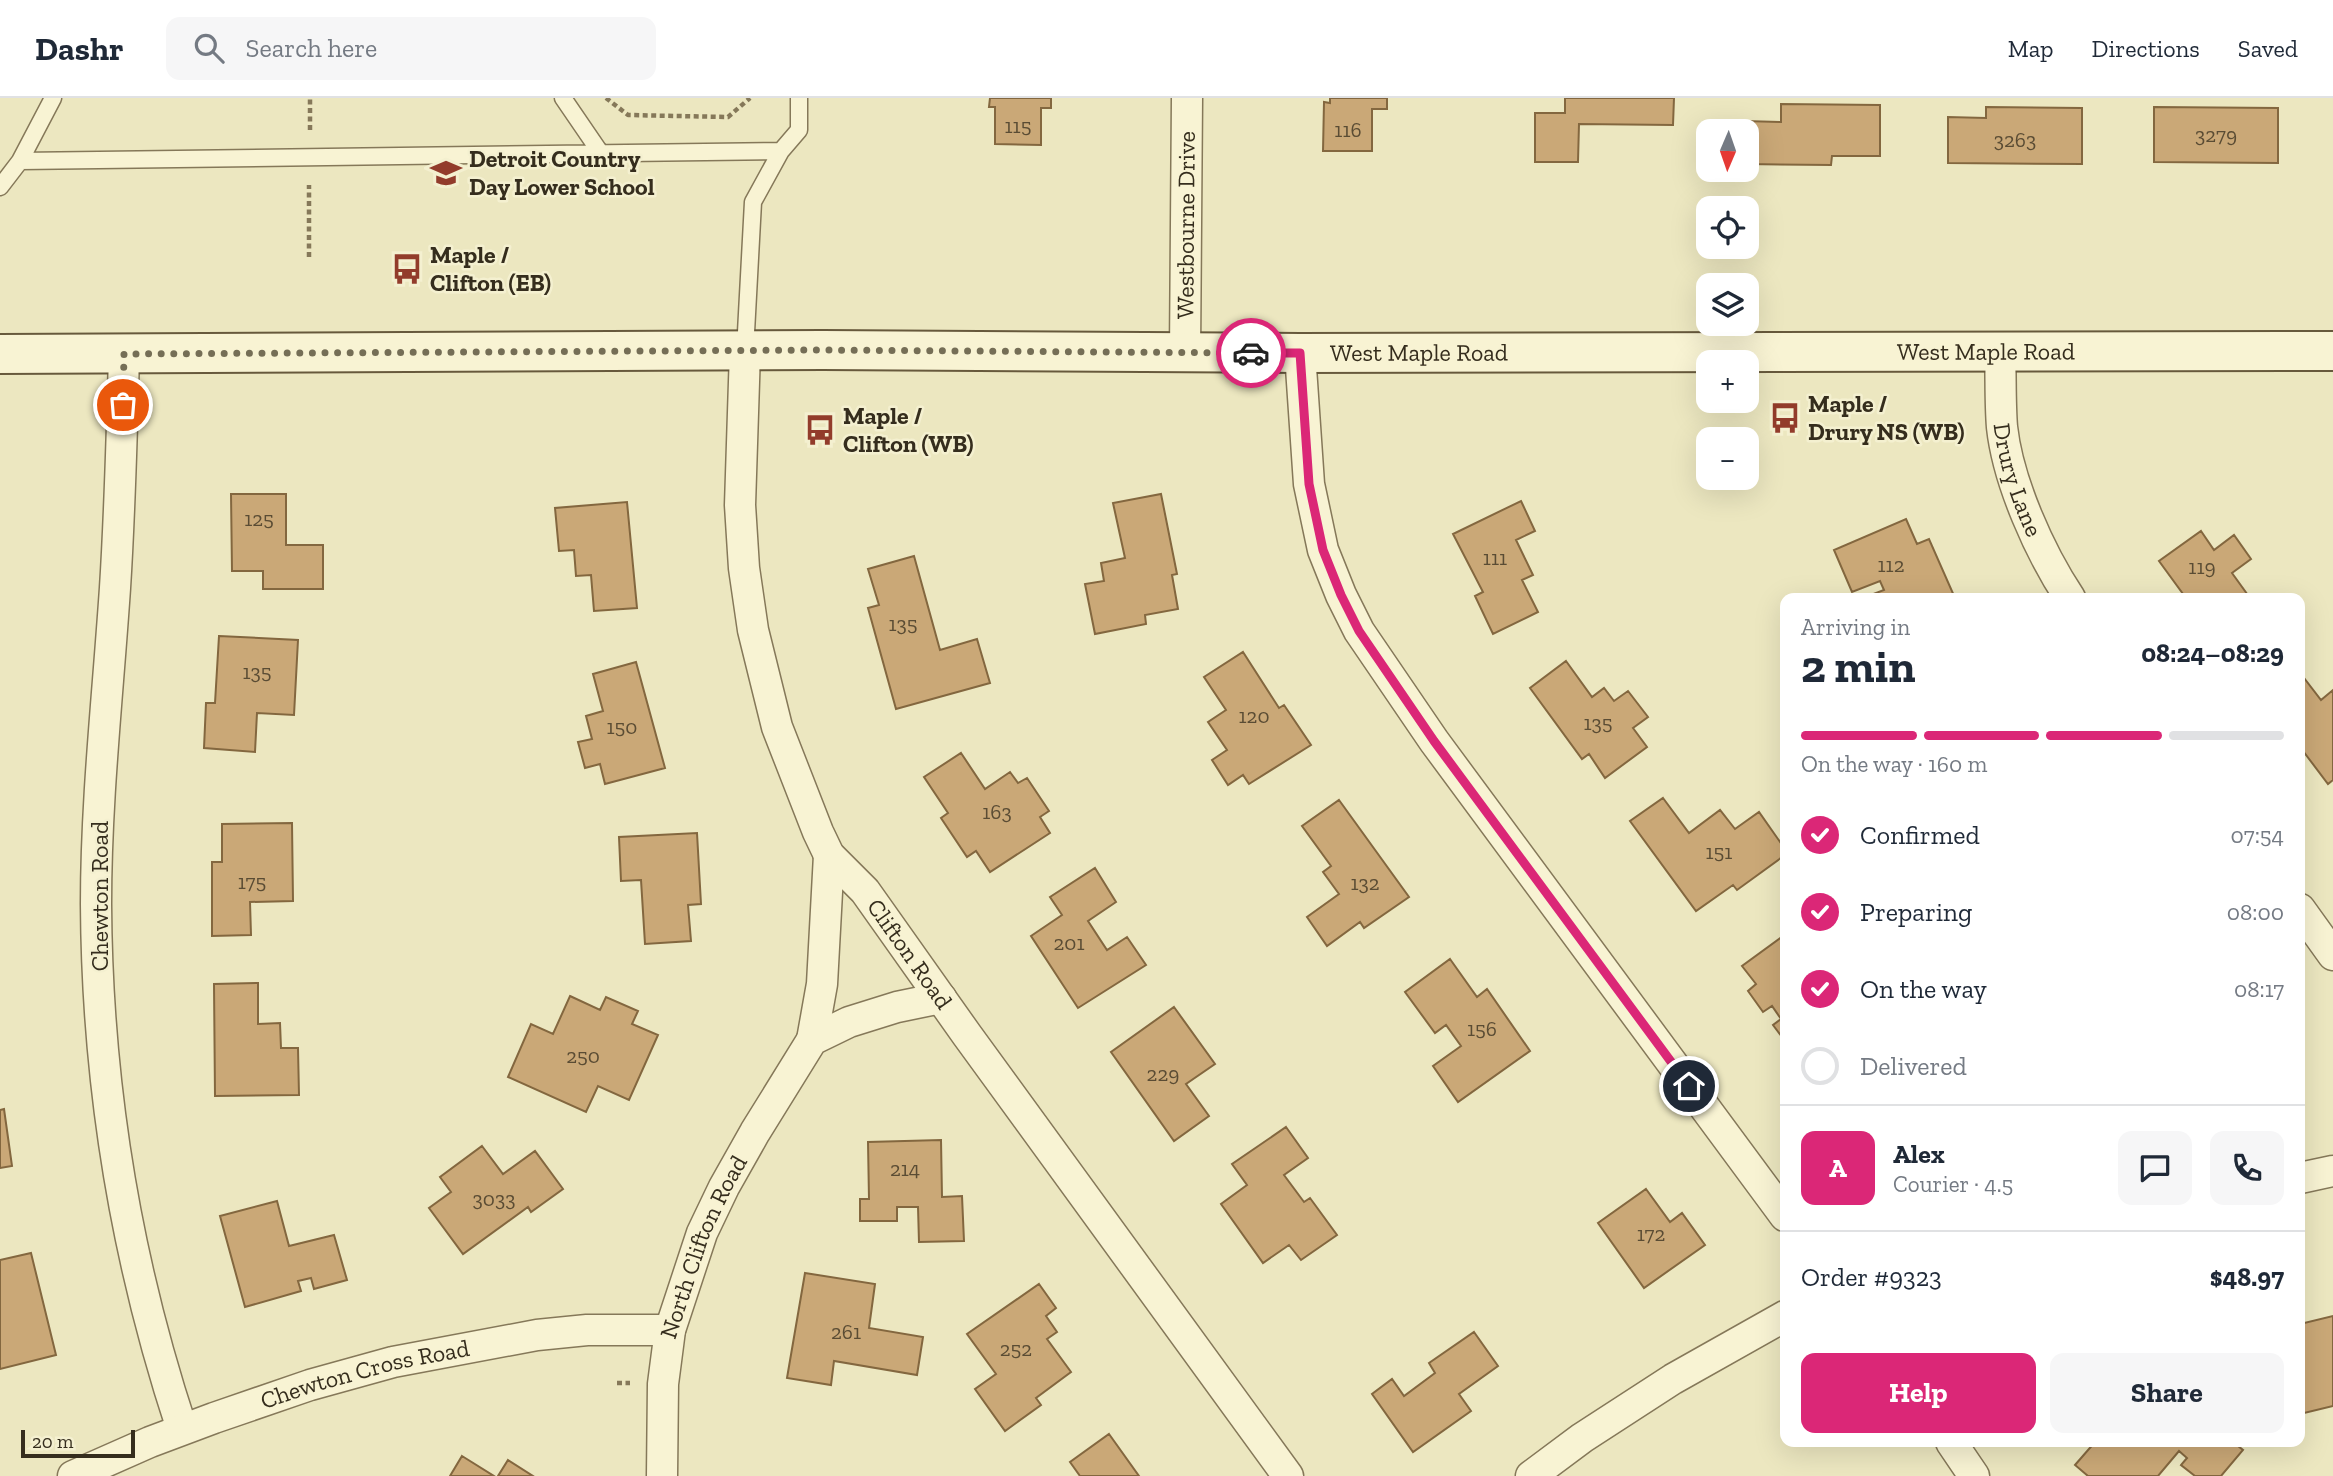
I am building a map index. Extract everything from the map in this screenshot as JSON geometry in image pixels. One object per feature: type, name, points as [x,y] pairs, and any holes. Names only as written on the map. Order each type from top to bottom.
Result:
[{"type":"main road","name":"West Maple Road","points":[[0,354],[2333,351]]},
{"type":"street","name":"Westbourne Drive","points":[[1185,353],[1186,98]]},
{"type":"street","name":"Clifton Road","points":[[745,351],[740,505],[744,568],[753,630],[777,727],[829,855],[865,891],[1288,1476]]},
{"type":"street","name":"Drury Lane","points":[[2000,351],[2003,428],[2007,452],[2035,534],[2056,578],[2066,593]]},
{"type":"street","points":[[1300,353],[1309,484],[1320,537],[1341,595],[1359,631],[1434,741],[1780,1209]]},
{"type":"street","name":"Chewton Road","points":[[124,354],[115,586],[97,871],[99,980],[107,1087],[139,1280],[182,1429]]},
{"type":"street","name":"North Clifton Road","points":[[662,1476],[663,1384],[670,1330],[702,1233],[724,1186],[813,1040],[822,984],[829,855]]},
{"type":"street","points":[[2305,916],[2333,955]]},
{"type":"street","points":[[813,1040],[849,1022],[941,998]]},
{"type":"street","points":[[2305,1177],[2333,1171]]},
{"type":"street","points":[[1531,1476],[1582,1438],[1673,1380],[1780,1319]]},
{"type":"street","name":"Chewton Cross Road","points":[[73,1476],[182,1429],[310,1385],[393,1362],[537,1335],[587,1330],[670,1330]]},
{"type":"street","points":[[1954,1447],[1974,1476]]},
{"type":"lane","points":[[0,187],[20,161],[53,98]]},
{"type":"lane","points":[[563,98],[601,155]]},
{"type":"lane","points":[[745,351],[753,202],[781,152],[799,130],[799,98]]},
{"type":"lane","points":[[20,161],[781,152]]},
{"type":"path","points":[[606,98],[628,115],[727,117],[750,98]]},
{"type":"building","points":[[990,98],[1051,98],[1051,108],[1041,108],[1041,145],[995,144],[995,107],[989,107]]},
{"type":"building","points":[[1330,98],[1387,98],[1387,109],[1372,109],[1372,151],[1323,151],[1324,102],[1330,103]]},
{"type":"building","points":[[1565,98],[1674,98],[1673,125],[1579,124],[1578,162],[1535,162],[1535,113],[1565,113]]},
{"type":"building","points":[[1781,104],[1880,105],[1880,156],[1832,156],[1831,165],[1759,164],[1759,121],[1781,122]]},
{"type":"building","points":[[1986,107],[2082,108],[2082,164],[1948,163],[1948,117],[1986,118]]},
{"type":"building","points":[[2154,107],[2278,108],[2278,163],[2154,162]]},
{"type":"building","points":[[231,494],[286,494],[286,545],[323,545],[323,589],[263,589],[263,571],[232,571]]},
{"type":"building","points":[[1161,494],[1177,574],[1172,575],[1178,609],[1145,615],[1146,624],[1095,634],[1085,584],[1104,581],[1101,563],[1125,558],[1113,503]]},
{"type":"building","points":[[1521,501],[1535,531],[1516,540],[1533,575],[1522,580],[1538,612],[1493,634],[1475,596],[1483,592],[1453,534]]},
{"type":"building","points":[[627,502],[637,608],[594,611],[591,575],[576,576],[574,550],[559,551],[555,508]]},
{"type":"building","points":[[1906,519],[1917,544],[1929,539],[1953,593],[1876,593],[1884,590],[1880,581],[1852,592],[1834,550]]},
{"type":"building","points":[[2201,531],[2214,550],[2234,535],[2251,559],[2232,573],[2246,593],[2182,593],[2159,561]]},
{"type":"building","points":[[914,556],[940,650],[977,639],[990,683],[896,709],[868,608],[879,605],[868,569]]},
{"type":"building","points":[[219,636],[298,640],[294,715],[257,713],[255,752],[204,748],[206,703],[215,703]]},
{"type":"building","points":[[1243,652],[1279,708],[1284,705],[1311,745],[1249,784],[1243,775],[1228,785],[1212,760],[1227,750],[1208,722],[1226,710],[1204,677]]},
{"type":"building","points":[[1566,661],[1592,697],[1604,688],[1614,701],[1628,691],[1648,717],[1633,728],[1647,747],[1605,778],[1589,754],[1582,759],[1530,688]]},
{"type":"building","points":[[636,662],[665,768],[605,784],[600,764],[585,768],[578,742],[592,739],[586,716],[603,711],[593,674]]},
{"type":"building","points":[[2305,679],[2321,700],[2333,690],[2333,780],[2328,784],[2305,754]]},
{"type":"building","points":[[961,753],[985,789],[1010,772],[1018,783],[1027,778],[1049,811],[1040,817],[1050,833],[990,872],[976,851],[967,857],[941,818],[948,813],[924,777]]},
{"type":"building","points":[[1663,798],[1689,833],[1720,810],[1735,829],[1759,812],[1780,842],[1780,859],[1737,890],[1733,885],[1696,911],[1630,821]]},
{"type":"building","points":[[1339,800],[1409,897],[1364,928],[1360,922],[1327,946],[1307,917],[1339,894],[1323,872],[1331,866],[1302,826]]},
{"type":"building","points":[[292,823],[293,901],[250,902],[251,935],[212,936],[212,862],[222,862],[222,824]]},
{"type":"building","points":[[697,833],[701,904],[688,905],[691,941],[645,944],[641,880],[621,881],[619,837]]},
{"type":"building","points":[[1095,868],[1116,902],[1088,921],[1107,950],[1127,937],[1146,965],[1078,1008],[1031,936],[1062,915],[1050,897]]},
{"type":"building","points":[[1780,938],[1780,1018],[1772,1006],[1763,1012],[1748,991],[1756,984],[1742,966]]},
{"type":"building","points":[[1450,959],[1477,997],[1487,989],[1530,1051],[1458,1102],[1433,1066],[1461,1046],[1446,1025],[1435,1033],[1405,992]]},
{"type":"building","points":[[258,983],[258,1024],[280,1023],[281,1048],[298,1048],[299,1095],[215,1096],[214,984]]},
{"type":"building","points":[[570,996],[600,1010],[606,997],[638,1011],[632,1024],[658,1035],[629,1100],[598,1086],[586,1112],[508,1077],[531,1024],[553,1034]]},
{"type":"building","points":[[1174,1007],[1215,1064],[1186,1084],[1209,1116],[1174,1141],[1111,1052]]},
{"type":"building","points":[[1780,1020],[1780,1034],[1773,1025]]},
{"type":"building","points":[[4,1109],[12,1166],[0,1168],[0,1110]]},
{"type":"building","points":[[1286,1127],[1308,1158],[1284,1175],[1304,1202],[1310,1198],[1337,1235],[1301,1260],[1289,1245],[1263,1263],[1221,1204],[1247,1185],[1232,1164]]},
{"type":"building","points":[[941,1140],[942,1197],[962,1196],[964,1241],[919,1242],[918,1207],[897,1207],[897,1221],[860,1221],[860,1199],[869,1199],[868,1142]]},
{"type":"building","points":[[482,1146],[503,1174],[535,1151],[563,1189],[531,1212],[528,1207],[463,1254],[429,1208],[451,1192],[440,1177]]},
{"type":"building","points":[[1646,1189],[1670,1222],[1682,1213],[1705,1245],[1644,1288],[1598,1223]]},
{"type":"building","points":[[277,1201],[289,1246],[334,1235],[347,1280],[314,1289],[311,1278],[298,1281],[301,1291],[245,1307],[220,1216]]},
{"type":"building","points":[[31,1253],[56,1355],[0,1369],[0,1260]]},
{"type":"building","points":[[805,1273],[875,1284],[869,1328],[923,1337],[917,1375],[834,1361],[831,1385],[787,1378]]},
{"type":"building","points":[[1039,1284],[1056,1308],[1046,1316],[1057,1332],[1047,1339],[1071,1372],[1036,1398],[1041,1405],[1005,1431],[975,1389],[996,1374],[967,1334]]},
{"type":"building","points":[[2333,1316],[2333,1406],[2305,1413],[2305,1323]]},
{"type":"building","points":[[1474,1332],[1498,1366],[1459,1394],[1471,1411],[1413,1452],[1372,1394],[1392,1379],[1404,1396],[1435,1373],[1429,1363]]},
{"type":"building","points":[[1109,1434],[1139,1476],[1080,1476],[1070,1462]]},
{"type":"building","points":[[2091,1447],[2239,1447],[2243,1450],[2221,1476],[2195,1476],[2181,1465],[2187,1458],[2179,1451],[2158,1476],[2088,1476],[2075,1465]]},
{"type":"building","points":[[462,1456],[494,1476],[450,1476]]},
{"type":"building","points":[[508,1460],[533,1476],[498,1476]]},
{"type":"way so far","points":[[123,405],[124,354],[823,350],[1251,353]]},
{"type":"place","name":"Detroit Country Day Lower School","points":[[446,173]]},
{"type":"place","name":"Maple / Clifton (EB)","points":[[407,269]]},
{"type":"place","name":"Maple / Drury NS (WB)","points":[[1785,418]]},
{"type":"place","name":"Maple / Clifton (WB)","points":[[820,430]]},
{"type":"route","points":[[1251,353],[1300,353],[1309,484],[1323,550],[1359,631],[1434,741],[1689,1086]]}]
